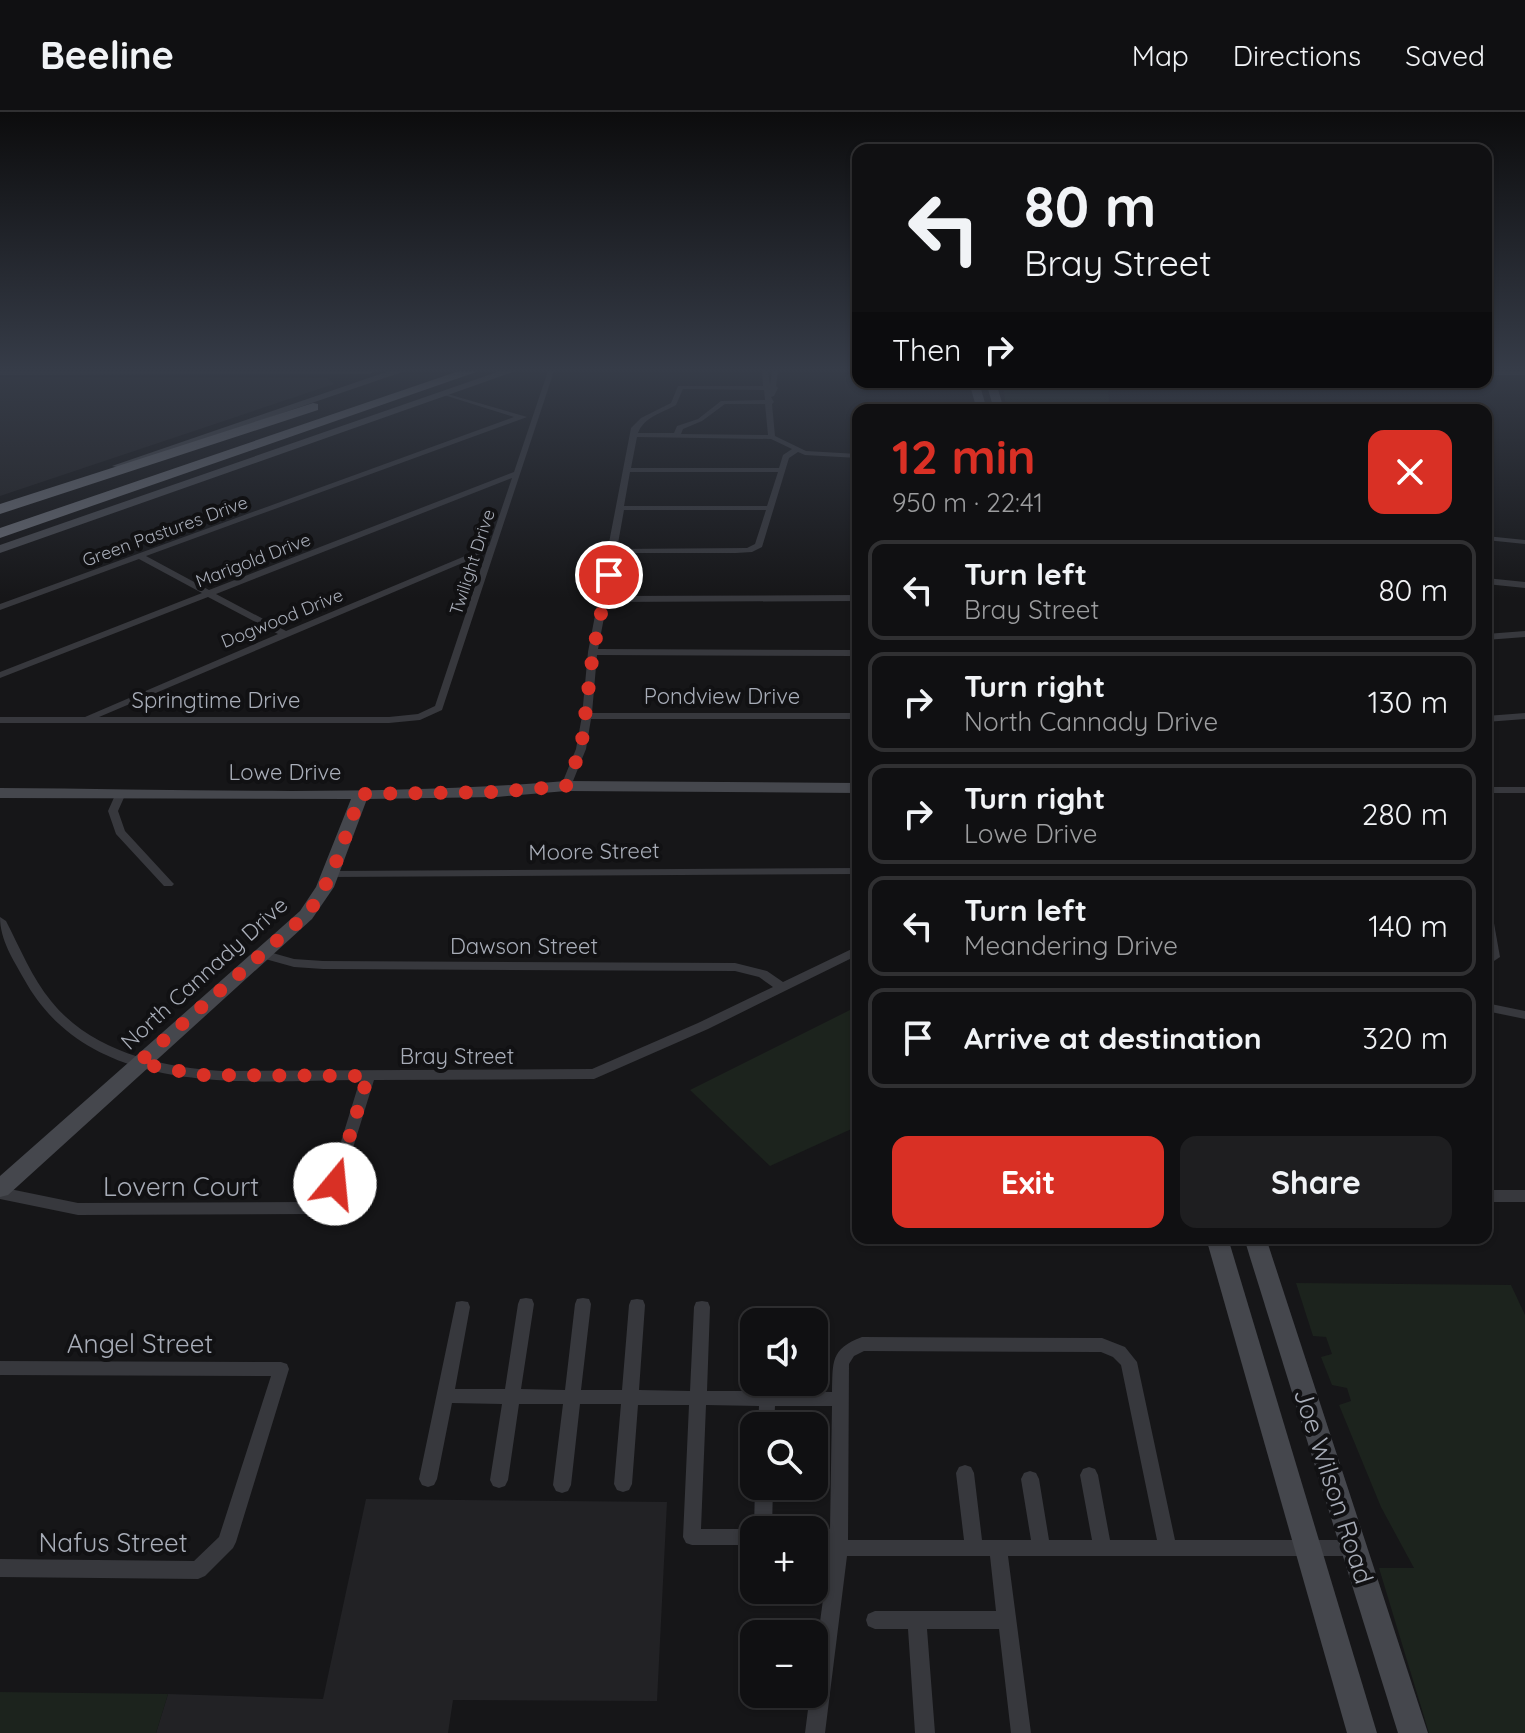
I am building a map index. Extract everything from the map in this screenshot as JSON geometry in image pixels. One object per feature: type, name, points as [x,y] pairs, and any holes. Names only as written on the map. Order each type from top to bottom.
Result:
[{"type":"highway","points":[[0,509],[189,447]]},
{"type":"highway","points":[[0,521],[220,447]]},
{"type":"highway","points":[[0,533],[246,447]]},
{"type":"highway","points":[[164,491],[278,447]]},
{"type":"main road","points":[[0,509],[173,447]]},
{"type":"main road","points":[[0,549],[164,491]]},
{"type":"main road","name":"Lowe Drive","points":[[0,793],[361,794],[497,792],[566,786],[852,788]]},
{"type":"main road","name":"North Cannady Drive","points":[[0,1191],[138,1063],[306,915],[318,901],[331,874],[361,794]]},
{"type":"main road","name":"Joe Wilson Road","points":[[1219,1244],[1362,1733]]},
{"type":"main road","name":"Joe Wilson Road","points":[[1257,1244],[1413,1733]]},
{"type":"street","name":"Green Pastures Drive","points":[[0,607],[440,447]]},
{"type":"street","name":"Twilight Drive","points":[[431,713],[441,703],[528,447]]},
{"type":"street","points":[[566,786],[581,749],[593,652],[632,447]]},
{"type":"street","points":[[790,447],[819,455],[852,456]]},
{"type":"street","points":[[614,551],[749,550],[759,545],[786,457],[796,450]]},
{"type":"street","points":[[628,470],[782,470]]},
{"type":"street","name":"Marigold Drive","points":[[0,675],[518,473]]},
{"type":"street","points":[[621,508],[770,508]]},
{"type":"street","points":[[1492,539],[1525,542]]},
{"type":"street","name":"Dogwood Drive","points":[[83,720],[493,547]]},
{"type":"street","points":[[141,557],[284,634]]},
{"type":"street","points":[[1492,582],[1525,585]]},
{"type":"street","points":[[604,599],[852,598]]},
{"type":"street","points":[[1492,637],[1525,634]]},
{"type":"street","points":[[593,652],[852,653]]},
{"type":"street","name":"Springtime Drive","points":[[0,720],[389,720],[431,713]]},
{"type":"street","name":"Pondview Drive","points":[[587,716],[852,716]]},
{"type":"street","points":[[1492,719],[1525,716]]},
{"type":"street","points":[[1492,790],[1525,790]]},
{"type":"street","points":[[121,793],[113,811],[120,832],[168,884]]},
{"type":"street","name":"Moore Street","points":[[331,874],[852,871]]},
{"type":"street","name":"Bray Street","points":[[0,921],[51,1011],[88,1041],[138,1063],[200,1075],[594,1074],[693,1031],[852,953]]},
{"type":"street","name":"Dawson Street","points":[[262,954],[294,963],[323,965],[735,967],[763,974],[781,986]]},
{"type":"street","points":[[1492,1008],[1525,1015]]},
{"type":"street","name":"Lovern Court","points":[[0,1191],[78,1209],[312,1208],[332,1193],[368,1076]]},
{"type":"street","points":[[1492,1192],[1525,1196]]},
{"type":"street","points":[[499,1480],[526,1304]]},
{"type":"street","points":[[562,1485],[583,1304]]},
{"type":"street","points":[[623,1484],[637,1305]]},
{"type":"street","points":[[428,1479],[462,1307]]},
{"type":"street","points":[[702,1307],[692,1537],[740,1537]]},
{"type":"street","points":[[815,1733],[839,1543],[841,1363],[848,1351],[862,1344],[1102,1345],[1119,1352],[1129,1362],[1168,1548]]},
{"type":"street","name":"Angel Street","points":[[0,1368],[281,1369]]},
{"type":"street","name":"Nafus Street","points":[[0,1568],[198,1570],[227,1542],[281,1369]]},
{"type":"street","points":[[445,1396],[698,1398],[740,1393]]},
{"type":"street","points":[[816,1396],[840,1399]]},
{"type":"street","points":[[965,1473],[974,1548]]},
{"type":"street","points":[[1089,1475],[1103,1548]]},
{"type":"street","points":[[1030,1479],[1041,1548]]},
{"type":"street","points":[[828,1540],[974,1548],[1354,1548]]},
{"type":"street","points":[[998,1548],[1021,1733]]},
{"type":"street","points":[[875,1620],[1007,1620]]},
{"type":"street","points":[[917,1620],[925,1733]]},
{"type":"shaded area","points":[[0,447],[147,447],[0,496]]},
{"type":"shaded area","points":[[852,1009],[852,1129],[770,1166],[690,1090]]},
{"type":"shaded area","points":[[1296,1283],[1511,1285],[1525,1315],[1525,1733],[1429,1733],[1379,1568],[1414,1568],[1381,1507],[1339,1405],[1351,1401],[1347,1388],[1332,1385],[1321,1357],[1332,1354],[1326,1337],[1313,1336]]},
{"type":"shaded area","points":[[366,1499],[667,1502],[657,1701],[453,1700],[448,1733],[156,1733],[168,1694],[323,1699]]},
{"type":"shaded area","points":[[0,1692],[168,1694],[156,1733],[0,1733]]},
{"type":"route","points":[[335,1184],[368,1076],[200,1075],[166,1071],[138,1063],[318,901],[361,794],[497,792],[566,786],[581,749],[593,652],[609,575]]}]
